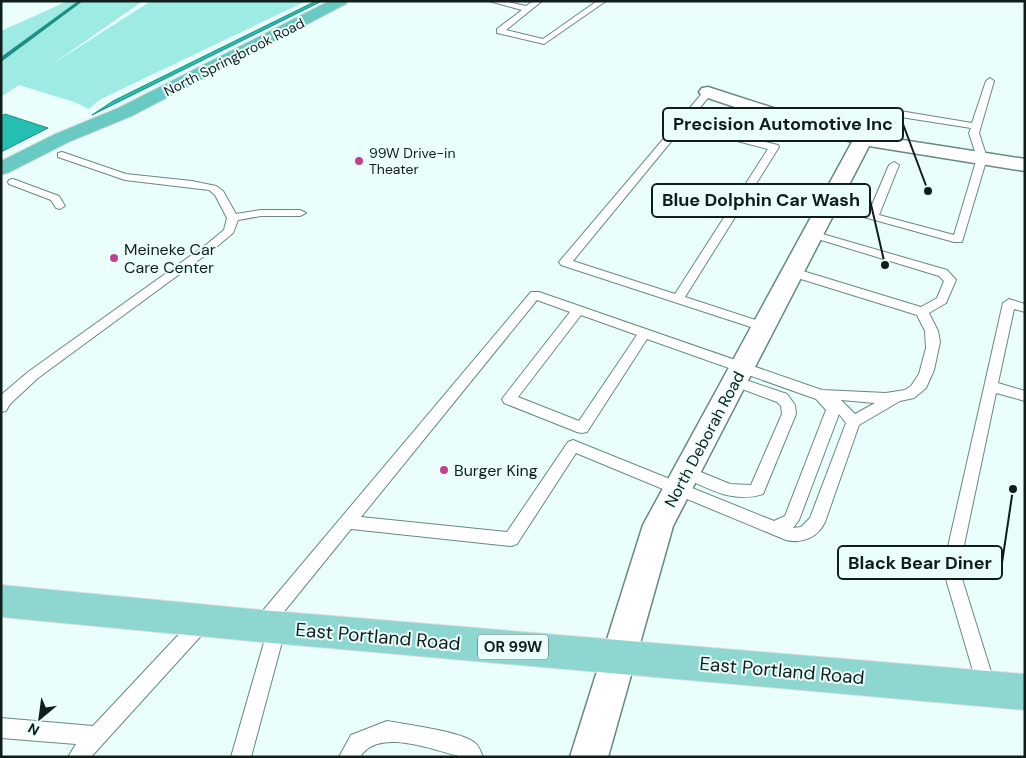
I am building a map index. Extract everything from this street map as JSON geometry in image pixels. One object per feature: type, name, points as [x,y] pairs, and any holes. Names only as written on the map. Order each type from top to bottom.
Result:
[{"type":"highway","name":"North Springbrook Road","points":[[5,180],[3,179],[62,147],[80,145],[125,112],[341,1]]},
{"type":"main road","name":"East Portland Road","points":[[1,601],[269,627],[1025,692]]},
{"type":"street","points":[[708,92],[792,120],[863,139],[1025,165]]},
{"type":"street","name":"North Deborah Road","points":[[589,757],[658,525],[863,139]]},
{"type":"lane","points":[[493,1],[528,9]]},
{"type":"lane","points":[[538,1],[500,31],[544,42],[602,1]]},
{"type":"lane","points":[[828,204],[958,240],[982,158],[974,133],[990,81]]},
{"type":"lane","points":[[708,92],[565,262],[763,327]]},
{"type":"lane","points":[[888,112],[976,126]]},
{"type":"lane","points":[[678,299],[774,147],[681,124]]},
{"type":"lane","points":[[1,407],[4,401],[33,375],[211,246],[229,230],[233,218],[219,193],[212,188],[125,177],[62,147]]},
{"type":"lane","points":[[873,217],[894,165]]},
{"type":"lane","points":[[5,180],[56,198],[60,206]]},
{"type":"lane","points":[[233,218],[260,212],[300,213]]},
{"type":"lane","points":[[810,239],[943,273],[950,280],[942,300],[922,312]]},
{"type":"lane","points":[[681,480],[773,528],[795,536],[807,533],[817,522],[853,422],[895,398],[916,391],[926,377],[934,348],[933,330],[922,312],[792,272]]},
{"type":"lane","points":[[241,757],[269,627],[347,522],[535,296],[644,334],[738,374],[782,398],[788,405],[789,414],[757,490],[747,493],[681,480],[573,446]]},
{"type":"lane","points":[[987,688],[951,569],[1008,303],[1025,308]]},
{"type":"lane","points":[[578,310],[509,399],[582,428]]},
{"type":"lane","points":[[347,522],[511,539],[644,334]]},
{"type":"lane","points":[[738,374],[817,394],[837,403],[847,412],[853,422]]},
{"type":"lane","points":[[990,386],[1025,396]]},
{"type":"lane","points":[[817,394],[895,398]]},
{"type":"lane","points":[[773,528],[785,525],[791,520],[830,417],[831,404],[817,394]]},
{"type":"lane","points":[[78,757],[204,621]]},
{"type":"lane","points":[[1,728],[96,736]]},
{"type":"lane","points":[[350,757],[358,742],[387,732],[433,738],[468,749],[473,757]]},
{"type":"shaded area","points":[[68,1],[143,1],[51,65],[151,1],[306,1],[99,100],[89,109],[74,102],[19,85],[1,97],[1,31]]},
{"type":"shaded area","points":[[316,1],[322,1],[92,115],[113,101]]},
{"type":"shaded area","points":[[5,114],[48,128],[1,152],[1,116]]},
{"type":"waterway","points":[[1,60],[81,1]]},
{"type":"place","name":"99W Drive-in Theater","points":[[359,161]]},
{"type":"place","name":"Precision Automotive Inc","points":[[928,191]]},
{"type":"place","name":"Meineke Car Care Center","points":[[114,258]]},
{"type":"place","name":"Blue Dolphin Car Wash","points":[[885,265]]},
{"type":"place","name":"Burger King","points":[[444,470]]},
{"type":"place","name":"Black Bear Diner","points":[[1013,489]]}]
